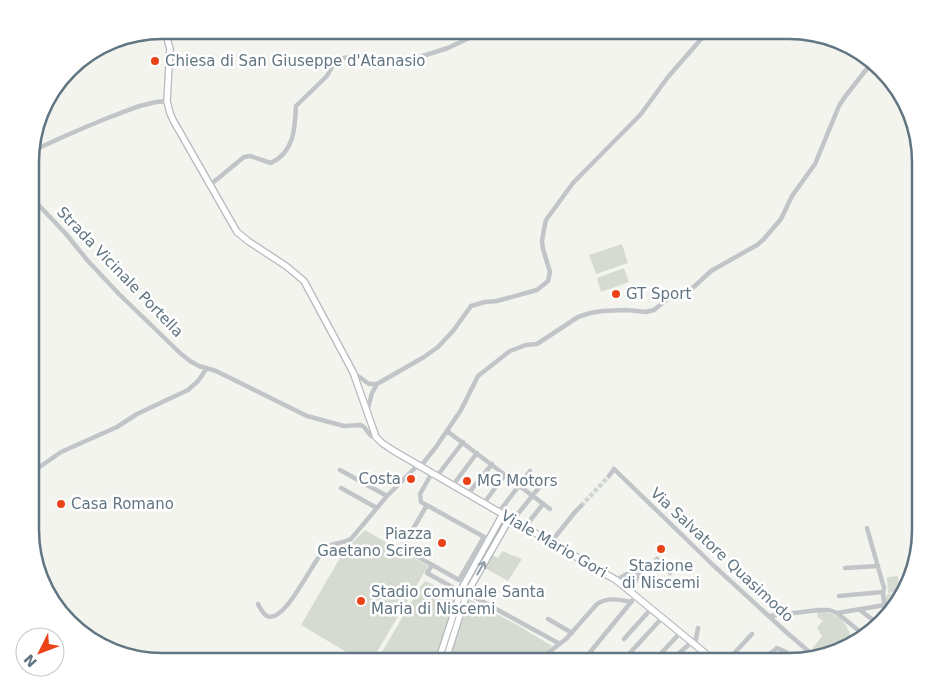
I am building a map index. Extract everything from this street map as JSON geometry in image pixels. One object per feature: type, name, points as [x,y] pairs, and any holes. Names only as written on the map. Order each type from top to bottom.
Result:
[{"type":"main road","points":[[167,39],[170,49],[167,102],[173,120],[237,232],[304,281],[353,372],[374,433],[382,443]]},
{"type":"main road","name":"Viale Mario Gori","points":[[382,443],[622,584],[705,653]]},
{"type":"main road","points":[[441,653],[487,538],[501,513]]},
{"type":"main road","points":[[447,653],[464,592],[511,519]]},
{"type":"street","points":[[210,184],[244,157],[250,156],[271,163],[279,159],[294,134],[296,106],[327,76],[335,61],[362,55],[381,65],[391,66],[448,48],[467,39]]},
{"type":"street","points":[[353,372],[369,384],[377,384],[438,347],[471,306],[536,290],[548,281],[550,272],[542,241],[546,220],[573,183],[642,114],[668,77],[701,39]]},
{"type":"street","points":[[258,604],[264,615],[268,617],[274,617],[279,614],[296,594],[320,555],[329,546],[351,539],[387,496],[419,466],[447,431],[478,376],[510,350],[537,344],[578,317],[590,313],[627,310],[646,312],[654,310],[670,297],[684,296],[711,271],[763,240],[781,219],[792,196],[815,164],[839,106],[868,68]]},
{"type":"street","points":[[40,148],[74,131],[141,105],[167,102]]},
{"type":"street","name":"Strada Vicinale Portella","points":[[39,206],[120,294],[190,361],[216,371],[307,416],[344,426],[361,425],[370,435],[382,443]]},
{"type":"street","points":[[39,467],[61,452],[117,427],[137,414],[188,390],[198,381],[207,368]]},
{"type":"street","points":[[367,412],[372,393],[377,384]]},
{"type":"street","points":[[447,431],[550,509]]},
{"type":"street","points":[[426,505],[402,548],[459,580],[487,538],[421,502],[420,494],[462,442]]},
{"type":"street","points":[[453,485],[477,453]]},
{"type":"street","points":[[468,494],[492,464]]},
{"type":"street","name":"Via Salvatore Quasimodo","points":[[609,476],[614,469],[768,616],[808,651]]},
{"type":"street","points":[[340,470],[387,496]]},
{"type":"street","points":[[501,513],[530,471]]},
{"type":"street","points":[[484,503],[505,475]]},
{"type":"street","points":[[511,519],[541,485]]},
{"type":"street","points":[[341,488],[377,508]]},
{"type":"street","points":[[525,527],[543,504]]},
{"type":"street","points":[[551,542],[581,506]]},
{"type":"street","points":[[837,613],[885,605],[884,588],[867,528]]},
{"type":"street","points":[[622,584],[630,582],[640,575],[657,559],[670,573]]},
{"type":"street","points":[[432,565],[427,573],[560,644]]},
{"type":"street","points":[[845,568],[878,566]]},
{"type":"street","points":[[622,584],[624,575],[640,575]]},
{"type":"street","points":[[622,584],[631,575]]},
{"type":"street","points":[[591,653],[631,602],[634,595],[633,584],[640,575]]},
{"type":"street","points":[[839,596],[883,592]]},
{"type":"street","points":[[548,653],[572,633],[602,600],[631,602]]},
{"type":"street","points":[[624,639],[651,609]]},
{"type":"street","points":[[768,616],[829,610],[837,613],[859,630],[857,633]]},
{"type":"street","points":[[860,610],[873,620]]},
{"type":"street","points":[[630,653],[662,618]]},
{"type":"street","points":[[548,619],[572,633]]},
{"type":"street","points":[[680,653],[693,643],[698,628]]},
{"type":"street","points":[[661,653],[680,633]]},
{"type":"street","points":[[734,653],[752,634]]},
{"type":"street","points":[[770,653],[780,649],[787,653]]},
{"type":"shaded area","points":[[622,244],[628,263],[596,274],[589,255]]},
{"type":"shaded area","points":[[624,268],[629,282],[601,292],[597,278]]},
{"type":"shaded area","name":"Stadio comunale Santa Maria di Niscemi","points":[[365,530],[428,566],[376,653],[348,653],[301,625],[344,551]]},
{"type":"shaded area","points":[[502,551],[522,559],[508,581],[485,568],[492,555],[498,558]]},
{"type":"shaded area","points":[[898,576],[899,586],[896,592],[888,593],[887,577]]},
{"type":"shaded area","points":[[426,581],[446,592],[451,591],[456,594],[438,653],[381,653],[422,584]]},
{"type":"shaded area","points":[[888,594],[895,594],[886,606],[885,597]]},
{"type":"shaded area","points":[[469,599],[552,646],[544,653],[455,653],[452,651]]},
{"type":"shaded area","points":[[817,611],[835,615],[846,625],[851,637],[829,647],[813,650],[812,649],[822,636],[817,628],[823,620],[818,618]]},
{"type":"tunnel","points":[[581,506],[609,476]]},
{"type":"place","name":"Chiesa di San Giuseppe d'Atanasio","points":[[155,61]]},
{"type":"place","name":"GT Sport","points":[[616,294]]},
{"type":"place","name":"Costa","points":[[411,479]]},
{"type":"place","name":"MG Motors","points":[[467,481]]},
{"type":"place","name":"Casa Romano","points":[[61,504]]},
{"type":"place","name":"Piazza Gaetano Scirea","points":[[442,543]]},
{"type":"place","name":"Stazione di Niscemi","points":[[661,549]]},
{"type":"place","name":"Stadio comunale Santa Maria di Niscemi","points":[[361,601]]}]
